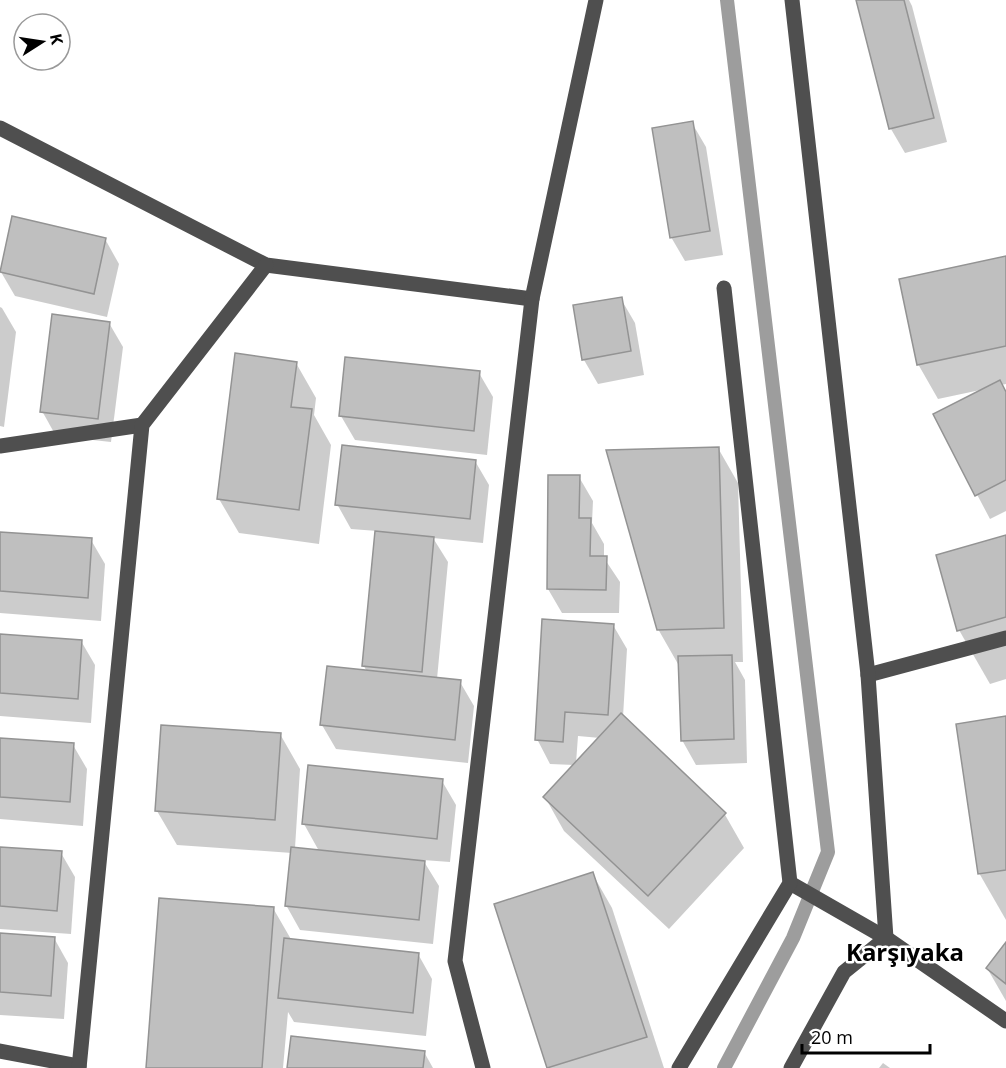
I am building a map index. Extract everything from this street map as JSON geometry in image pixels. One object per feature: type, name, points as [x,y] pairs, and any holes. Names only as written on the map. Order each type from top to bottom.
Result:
[{"type":"street","points":[[483,1068],[455,961],[532,299],[596,0]]},
{"type":"street","points":[[792,0],[868,675],[886,938]]},
{"type":"street","points":[[0,128],[266,265],[532,299]]},
{"type":"street","points":[[0,1051],[79,1067],[142,425],[266,265]]},
{"type":"street","points":[[679,1068],[790,883],[724,288]]},
{"type":"street","points":[[0,446],[142,425]]},
{"type":"street","points":[[868,675],[1006,638]]},
{"type":"street","points":[[790,883],[886,938],[1006,1022]]},
{"type":"street","points":[[791,1068],[844,972],[886,938]]},
{"type":"building","points":[[856,0],[904,0],[934,118],[889,129]]},
{"type":"building","points":[[693,121],[710,231],[670,238],[652,128]]},
{"type":"building","points":[[12,216],[106,238],[94,294],[0,272]]},
{"type":"building","points":[[1006,256],[1006,346],[917,365],[899,279]]},
{"type":"building","points":[[622,297],[631,351],[582,360],[573,305]]},
{"type":"building","points":[[52,314],[110,322],[98,419],[40,412]]},
{"type":"building","points":[[235,353],[297,362],[291,407],[312,409],[299,510],[217,499]]},
{"type":"building","points":[[345,357],[480,371],[474,431],[339,416]]},
{"type":"building","points":[[1000,380],[1006,392],[1006,480],[975,496],[933,414]]},
{"type":"building","points":[[342,445],[476,460],[470,519],[335,505]]},
{"type":"building","points":[[719,447],[724,628],[657,630],[606,450]]},
{"type":"building","points":[[548,475],[580,475],[579,518],[591,518],[590,556],[607,556],[606,590],[547,589]]},
{"type":"building","points":[[375,531],[434,537],[422,672],[362,666]]},
{"type":"building","points":[[0,532],[92,538],[88,598],[0,591]]},
{"type":"building","points":[[1006,535],[1006,617],[957,631],[936,555]]},
{"type":"building","points":[[542,619],[614,624],[608,715],[565,712],[563,742],[535,740]]},
{"type":"building","points":[[0,634],[82,640],[78,699],[0,693]]},
{"type":"building","points":[[732,655],[734,739],[681,741],[678,656]]},
{"type":"building","points":[[327,666],[461,680],[455,740],[320,725]]},
{"type":"building","points":[[621,713],[726,813],[648,896],[543,797]]},
{"type":"building","points":[[1006,716],[1006,870],[978,874],[956,724]]},
{"type":"building","points":[[161,725],[281,733],[275,820],[155,811]]},
{"type":"building","points":[[0,738],[74,743],[70,802],[0,797]]},
{"type":"building","points":[[308,765],[443,779],[437,839],[302,824]]},
{"type":"building","points":[[0,847],[62,851],[57,911],[0,906]]},
{"type":"building","points":[[291,847],[425,861],[419,920],[285,906]]},
{"type":"building","points":[[593,872],[647,1037],[547,1068],[494,904]]},
{"type":"building","points":[[159,898],[274,907],[262,1068],[146,1068]]},
{"type":"building","points":[[0,933],[55,937],[51,996],[0,992]]},
{"type":"building","points":[[284,938],[419,953],[413,1013],[278,998]]},
{"type":"building","points":[[1006,942],[1006,984],[986,968]]},
{"type":"building","points":[[291,1036],[425,1051],[423,1068],[287,1068]]},
{"type":"waterway","points":[[724,1068],[793,938],[828,852],[727,0]]},
{"type":"district","name":"Karşıyaka","points":[[905,951]]}]
